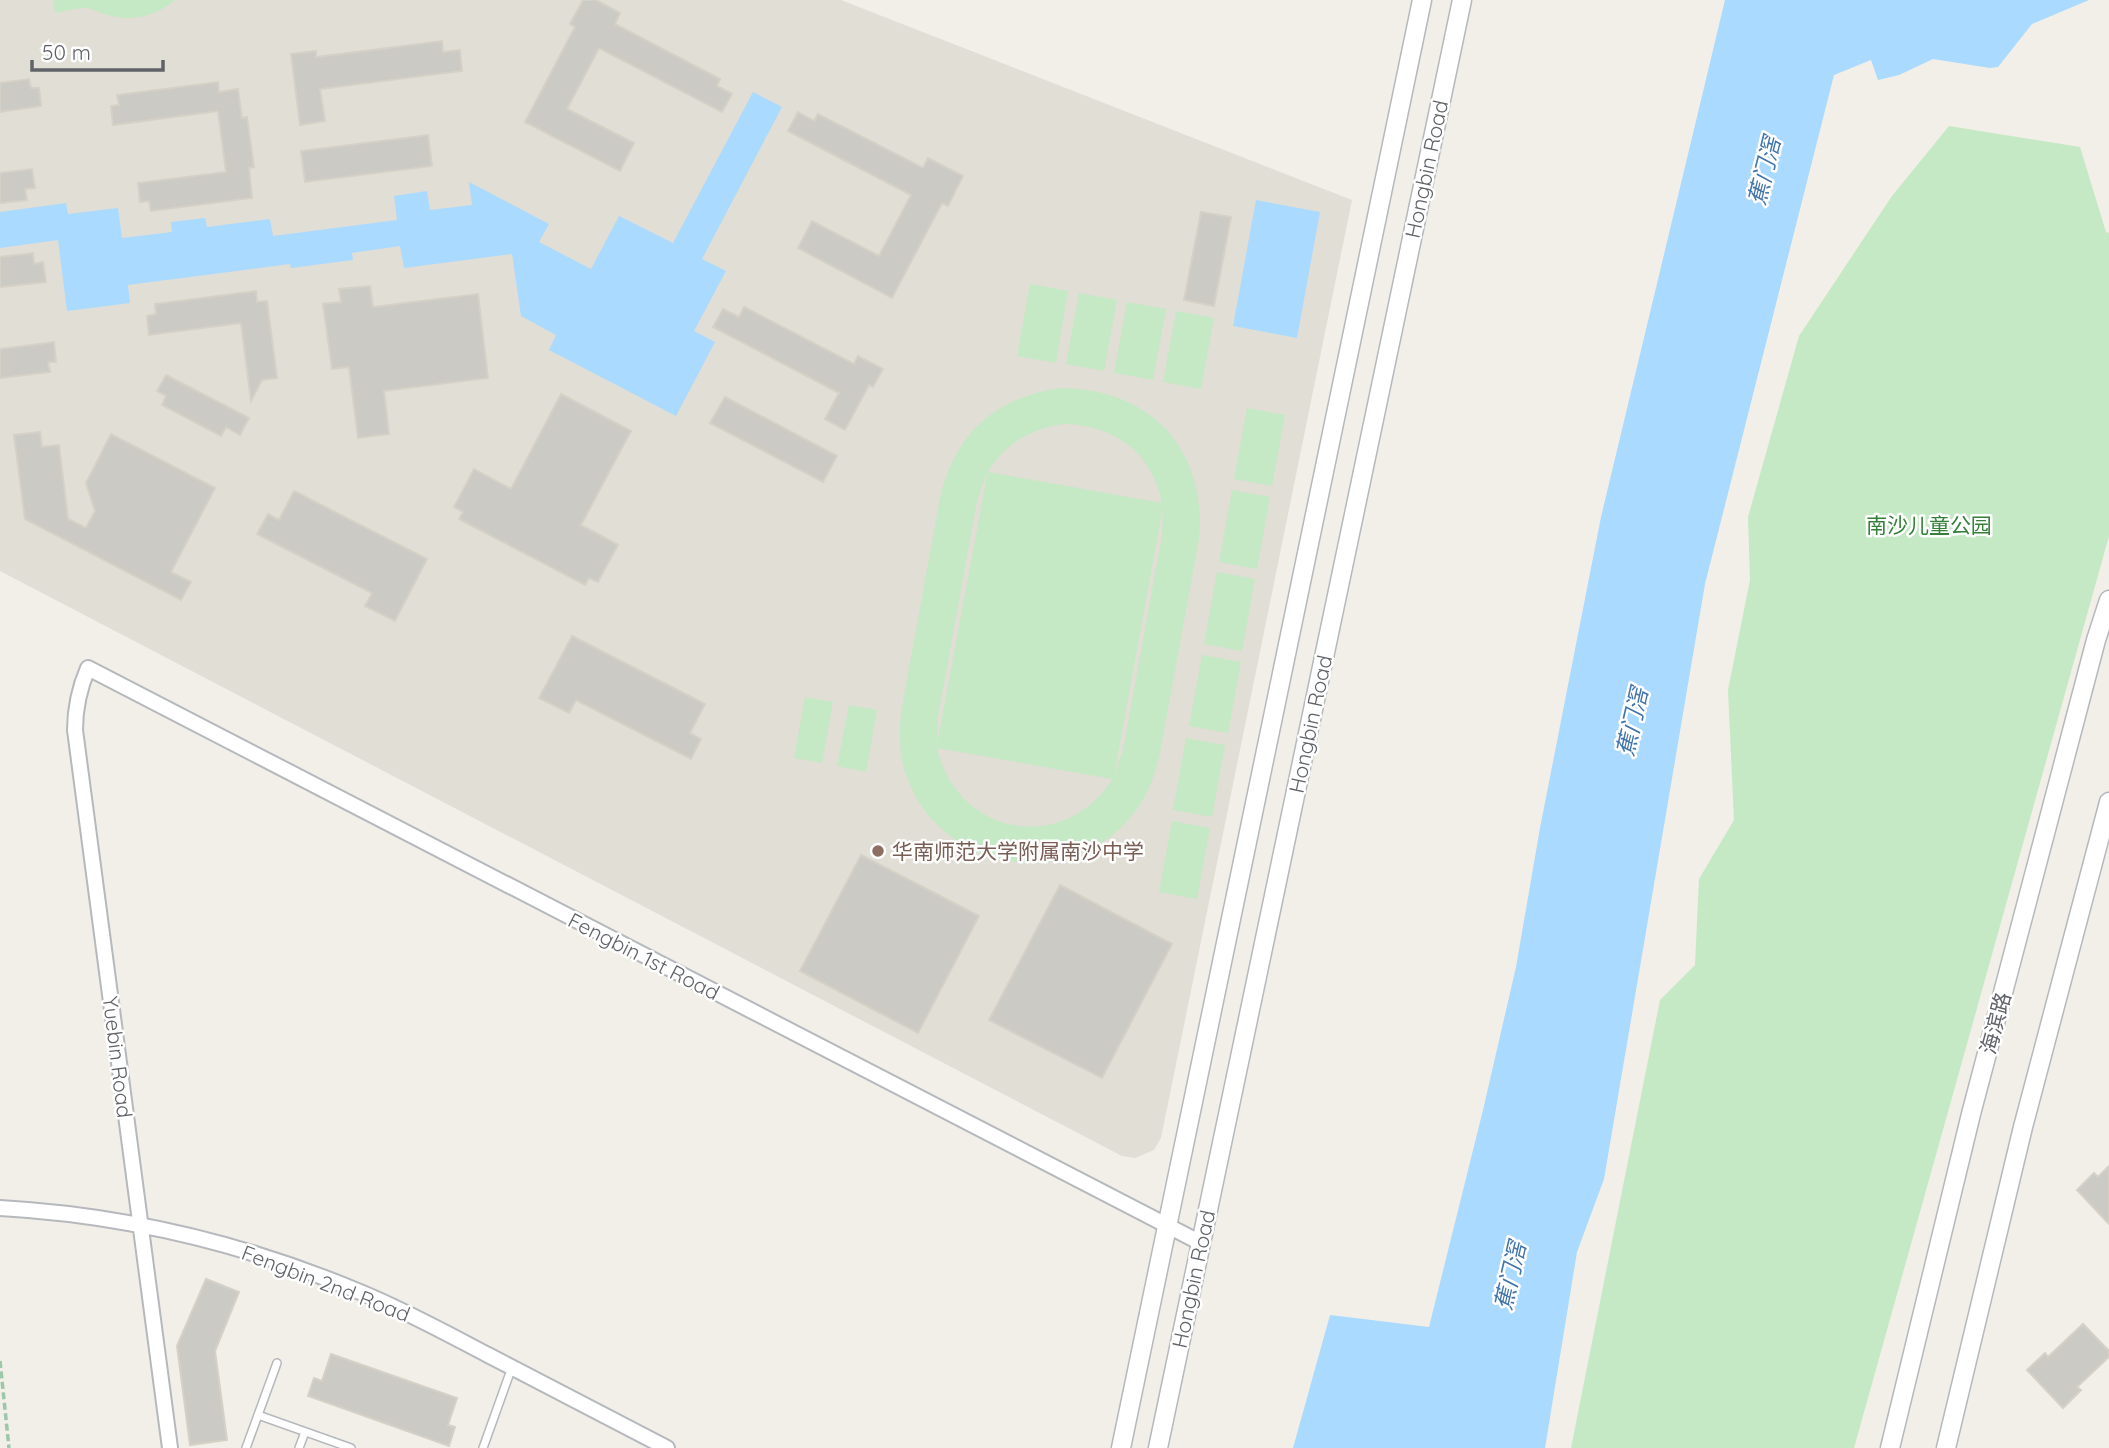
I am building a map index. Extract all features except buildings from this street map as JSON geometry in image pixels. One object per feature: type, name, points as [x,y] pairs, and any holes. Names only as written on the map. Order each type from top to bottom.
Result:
[{"type":"street","name":"Hongbin Road","points":[[1121,1448],[1422,0]]},
{"type":"street","name":"Hongbin Road","points":[[1158,1448],[1462,0]]},
{"type":"street","name":"海滨路","points":[[1890,1448],[1971,1114],[2096,640],[2109,600]]},
{"type":"street","name":"Fengbin 1st Road","points":[[88,668],[1201,1243]]},
{"type":"street","name":"Yuebin Road","points":[[88,668],[77,698],[75,730],[170,1448]]},
{"type":"street","points":[[1946,1448],[2023,1127],[2109,802]]},
{"type":"street","name":"Fengbin 2nd Road","points":[[0,1208],[140,1225],[230,1247],[318,1275],[403,1311],[667,1448]]},
{"type":"lane","points":[[246,1448],[277,1363]]},
{"type":"lane","points":[[483,1448],[512,1367]]},
{"type":"lane","points":[[258,1415],[351,1448]]},
{"type":"lane","points":[[299,1448],[305,1432]]},
{"type":"path","points":[[0,1361],[9,1448]]},
{"type":"shaded area","name":"华南师范大学附属南沙中学","points":[[0,0],[841,0],[1352,200],[1161,1138],[1154,1150],[1135,1158],[1122,1156],[0,571]]},
{"type":"green space","points":[[53,0],[175,0],[152,14],[126,18],[87,8],[55,13]]},
{"type":"green space","name":"南沙儿童公园","points":[[1949,126],[2080,147],[2106,232],[2109,233],[2109,536],[1854,1448],[1571,1448],[1660,1000],[1695,965],[1699,879],[1734,820],[1728,690],[1750,580],[1748,517],[1799,336],[1892,196]]},
{"type":"green space","points":[[1030,284],[1068,291],[1056,363],[1017,356]]},
{"type":"green space","points":[[1079,293],[1117,300],[1104,371],[1066,364]]},
{"type":"green space","points":[[1127,302],[1166,309],[1153,380],[1114,373]]},
{"type":"green space","points":[[1176,311],[1214,318],[1201,389],[1163,382]]},
{"type":"green space","points":[[1061,388],[1093,391],[1122,399],[1146,412],[1167,430],[1183,452],[1193,478],[1199,507],[1199,539],[1159,758],[1144,798],[1119,829],[1088,850],[1054,861],[1018,862],[983,854],[951,837],[925,810],[906,775],[900,728],[941,493],[948,471],[970,434],[984,420],[1018,399]],"holes":[[[1063,424],[1099,430],[1114,436],[1140,456],[1157,485],[1162,503],[988,472],[1011,445],[1040,430]],[[986,475],[937,744],[938,717],[977,501]],[[1163,507],[1162,535],[1123,750],[1114,776]],[[937,748],[1112,780],[1091,804],[1067,819],[1040,826],[1014,825],[988,817],[966,801],[948,778]]]},
{"type":"green space","points":[[1247,408],[1285,415],[1272,486],[1234,479]]},
{"type":"green space","points":[[1232,490],[1270,497],[1257,569],[1219,562]]},
{"type":"green space","points":[[1217,572],[1255,579],[1242,651],[1204,644]]},
{"type":"green space","points":[[1202,655],[1241,662],[1228,733],[1189,726]]},
{"type":"green space","points":[[805,697],[833,702],[822,763],[794,758]]},
{"type":"green space","points":[[849,705],[877,710],[866,772],[837,766]]},
{"type":"green space","points":[[1186,738],[1225,745],[1212,817],[1173,810]]},
{"type":"green space","points":[[1172,821],[1210,828],[1197,899],[1159,892]]},
{"type":"water","name":"蕉门滘","points":[[1725,0],[2089,0],[2032,24],[1998,67],[1933,59],[1899,75],[1878,80],[1871,60],[1834,75],[1705,584],[1604,1179],[1577,1252],[1545,1448],[1293,1448],[1330,1315],[1429,1327],[1516,967],[1540,828],[1601,517]]},
{"type":"water","points":[[753,92],[782,107],[702,259],[726,271],[694,331],[715,342],[676,416],[549,350],[556,335],[521,316],[512,254],[404,268],[400,246],[352,253],[353,260],[291,268],[290,264],[128,285],[130,303],[67,311],[58,240],[0,248],[0,212],[66,203],[68,214],[118,208],[122,238],[172,232],[171,222],[205,218],[207,227],[270,219],[273,236],[397,220],[394,196],[427,191],[430,210],[472,205],[469,182],[549,224],[539,242],[591,269],[619,216],[673,243]]},
{"type":"water","points":[[1256,200],[1320,212],[1297,338],[1233,326]]},
{"type":"place","name":"华南师范大学附属南沙中学","points":[[878,851]]}]
